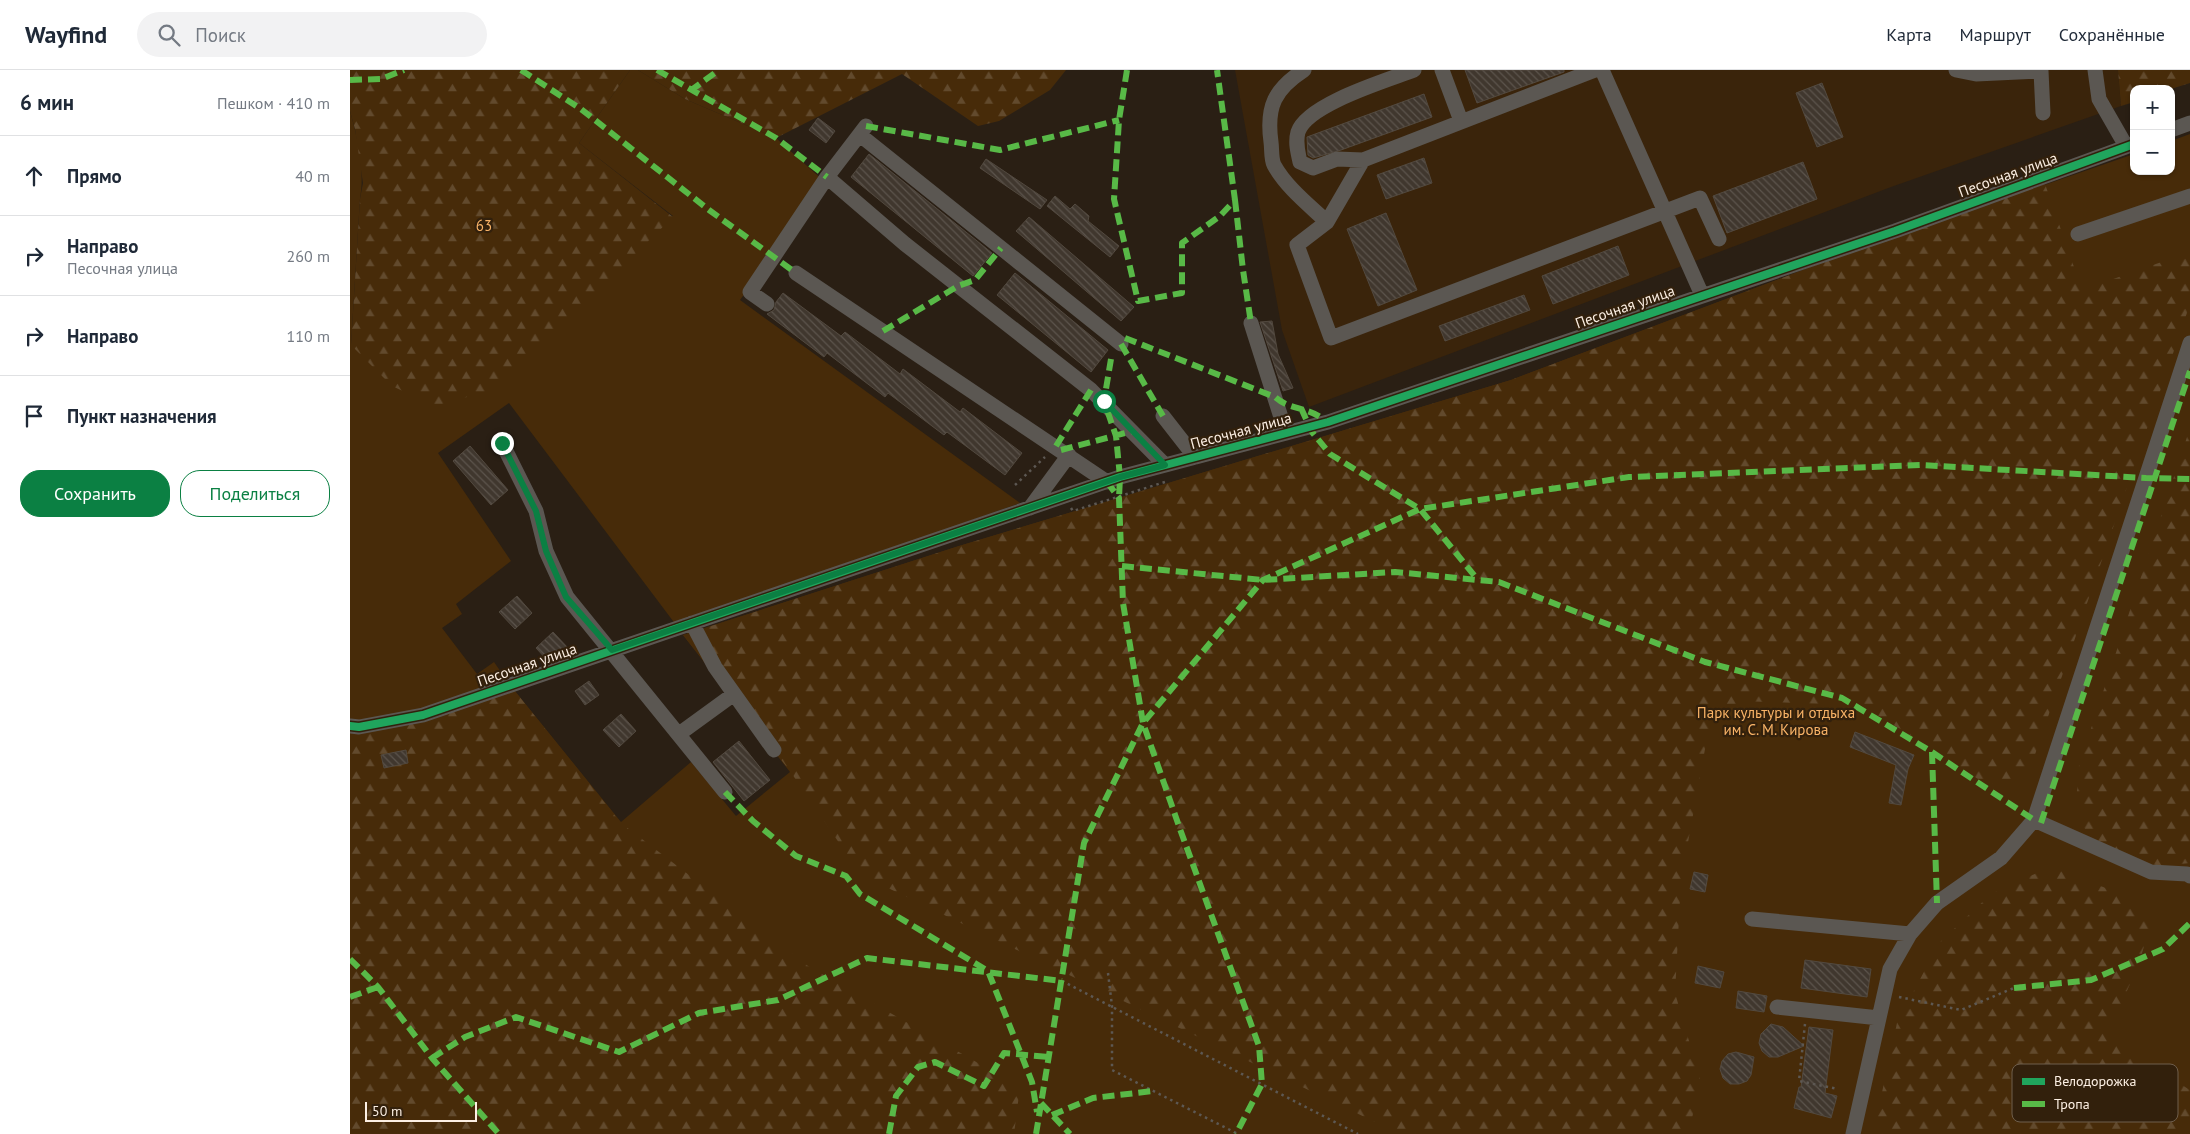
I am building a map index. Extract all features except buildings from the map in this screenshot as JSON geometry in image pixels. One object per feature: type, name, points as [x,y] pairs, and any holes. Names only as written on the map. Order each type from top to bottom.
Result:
[{"type":"street","points":[[1304,70],[1286,82],[1274,100],[1269,129],[1273,163],[1294,189],[1327,222]]},
{"type":"street","points":[[1313,168],[1300,162],[1296,146],[1298,130],[1309,118],[1331,102],[1414,70]]},
{"type":"street","points":[[1442,70],[1461,121]]},
{"type":"street","points":[[1294,189],[1302,173],[1313,168],[1337,159],[1363,160],[1595,70]]},
{"type":"street","points":[[1602,70],[1702,295]]},
{"type":"street","points":[[1956,70],[1976,72],[2042,71],[2043,113]]},
{"type":"street","points":[[2095,70],[2098,99],[2130,145]]},
{"type":"street","points":[[767,304],[750,292],[827,177],[863,131],[1121,344]]},
{"type":"street","name":"Песочная улица","points":[[350,726],[359,727],[423,715],[1107,482],[1328,422],[1895,231],[2130,145]]},
{"type":"street","points":[[1363,160],[1327,222],[1297,245],[1331,338],[1700,198],[1720,239]]},
{"type":"street","points":[[827,177],[905,244],[1091,390],[1165,465]]},
{"type":"street","points":[[2078,234],[2190,196]]},
{"type":"street","points":[[796,273],[1107,482]]},
{"type":"street","points":[[1251,324],[1286,433]]},
{"type":"street","points":[[1853,1134],[1890,969],[1910,934],[1937,903],[2001,858],[2034,820],[2190,343]]},
{"type":"street","points":[[1163,416],[1195,457]]},
{"type":"street","points":[[502,443],[536,511],[546,551],[566,597],[612,650],[726,792]]},
{"type":"street","points":[[1030,508],[1069,455]]},
{"type":"street","points":[[692,623],[715,666],[774,750]]},
{"type":"street","points":[[679,734],[734,694]]},
{"type":"street","points":[[2034,820],[2151,872],[2189,875]]},
{"type":"street","points":[[1752,919],[1910,934]]},
{"type":"street","points":[[1777,1007],[1879,1018]]},
{"type":"path","points":[[1015,485],[1056,446]]},
{"type":"path","points":[[1108,973],[1112,1006],[1112,1070],[1238,1134]]},
{"type":"path","points":[[1062,981],[1358,1134]]},
{"type":"path","points":[[1884,994],[1961,1010],[2014,988]]},
{"type":"path","points":[[1806,1010],[1799,1081],[1838,1089]]},
{"type":"shaded area","points":[[1235,70],[2118,70],[2121,106],[1891,187],[1309,407],[1282,330]]},
{"type":"green space","name":"63","points":[[350,70],[630,70],[579,143],[673,217],[499,388],[435,406],[392,386],[351,345],[360,199],[363,183],[355,129],[350,111]]},
{"type":"green space","name":"Парк культуры и отдыха им. С. М. Кирова","points":[[630,70],[638,70],[685,99],[776,138],[826,183],[740,300],[1020,503],[676,625],[509,403],[438,453],[511,561],[456,604],[462,614],[442,628],[477,674],[494,662],[510,685],[621,822],[691,762],[736,816],[790,772],[683,635],[959,546],[1511,380],[1867,246],[2130,155],[2130,175],[2175,175],[2175,140],[2190,134],[2190,1134],[350,1134],[350,111],[358,144],[362,177],[351,345],[673,216],[579,143]]},
{"type":"green space","points":[[638,70],[1066,70],[1050,90],[999,121],[978,126],[902,74],[776,138],[685,99]]},
{"type":"green space","points":[[2118,70],[2190,70],[2190,83],[2175,88],[2175,85],[2130,85],[2130,103],[2121,106]]},
{"type":"green space","points":[[2045,184],[2082,290],[2190,252],[2190,304],[2030,769],[2008,785],[1984,783],[1917,739],[1842,694],[1824,704],[1742,701],[1722,715],[1707,738],[1681,881],[1675,993],[1701,1082],[1688,1134],[1400,1134],[861,875],[790,771],[683,635],[959,546],[1511,380],[1867,246]]},
{"type":"green space","points":[[2190,428],[2190,863],[2161,866],[2120,857],[2096,846],[2083,826],[2077,792],[2079,765]]},
{"type":"green space","points":[[510,685],[621,823],[808,966],[1020,1087],[1014,1134],[350,1134],[350,726]]},
{"type":"green space","points":[[2050,867],[2127,896],[2150,927],[2138,966],[2106,1038],[2148,1064],[2012,1064],[2012,1122],[2178,1122],[2178,1083],[2190,1090],[2190,1134],[1873,1134],[1897,1023],[1939,943],[1991,894]]},
{"type":"marked path","points":[[350,80],[381,79],[404,70]]},
{"type":"marked path","points":[[521,70],[581,109],[709,210],[796,273]]},
{"type":"marked path","points":[[657,70],[776,138],[827,177]]},
{"type":"marked path","points":[[690,91],[719,70]]},
{"type":"marked path","points":[[1127,70],[1119,120],[1114,199],[1138,301],[1182,293],[1182,243],[1220,216],[1235,200],[1217,70]]},
{"type":"marked path","points":[[866,126],[1000,150],[1119,120]]},
{"type":"marked path","points":[[1235,200],[1251,323]]},
{"type":"marked path","points":[[883,331],[958,286],[975,280],[1001,248]]},
{"type":"marked path","points":[[1125,338],[1275,397],[1287,405],[1315,414],[1329,424]]},
{"type":"marked path","points":[[1121,344],[1163,416]]},
{"type":"marked path","points":[[1111,359],[1104,401],[1116,436],[1120,477],[1119,498]]},
{"type":"marked path","points":[[2041,823],[2190,371]]},
{"type":"marked path","points":[[1056,446],[1091,390]]},
{"type":"marked path","points":[[1301,408],[1312,432],[1330,454],[1420,509],[1478,580]]},
{"type":"marked path","points":[[1061,450],[1133,431]]},
{"type":"marked path","points":[[1036,1134],[1084,843],[1143,723],[1263,580],[1420,509],[1629,477],[1922,465],[2190,479]]},
{"type":"marked path","points":[[1107,482],[1119,498],[1123,603],[1143,723],[1259,1046],[1262,1084],[1236,1134]]},
{"type":"marked path","points":[[1122,566],[1263,580],[1395,572],[1499,582],[1705,662],[1842,698],[1932,752],[1937,903]]},
{"type":"marked path","points":[[1932,752],[2034,820]]},
{"type":"marked path","points":[[725,792],[753,821],[796,856],[846,876],[860,894],[988,971],[1032,1082],[1037,1112]]},
{"type":"marked path","points":[[2014,988],[2091,980],[2163,949],[2190,923]]},
{"type":"marked path","points":[[432,1058],[465,1037],[516,1017],[619,1052],[699,1013],[778,1000],[867,958],[1062,981]]},
{"type":"marked path","points":[[350,959],[378,987],[432,1058],[499,1134]]},
{"type":"marked path","points":[[350,997],[378,987]]},
{"type":"marked path","points":[[889,1134],[896,1096],[918,1067],[935,1062],[984,1086],[1004,1053],[1048,1057]]},
{"type":"marked path","points":[[1052,1115],[1093,1098],[1153,1091]]},
{"type":"marked path","points":[[1041,1103],[1070,1134]]},
{"type":"cycle path","points":[[350,726],[359,727],[423,715],[1120,477],[1328,422],[1895,231],[2130,145]]},
{"type":"route","points":[[502,443],[536,511],[546,551],[566,597],[612,650],[1120,477],[1165,465],[1104,401]]}]
